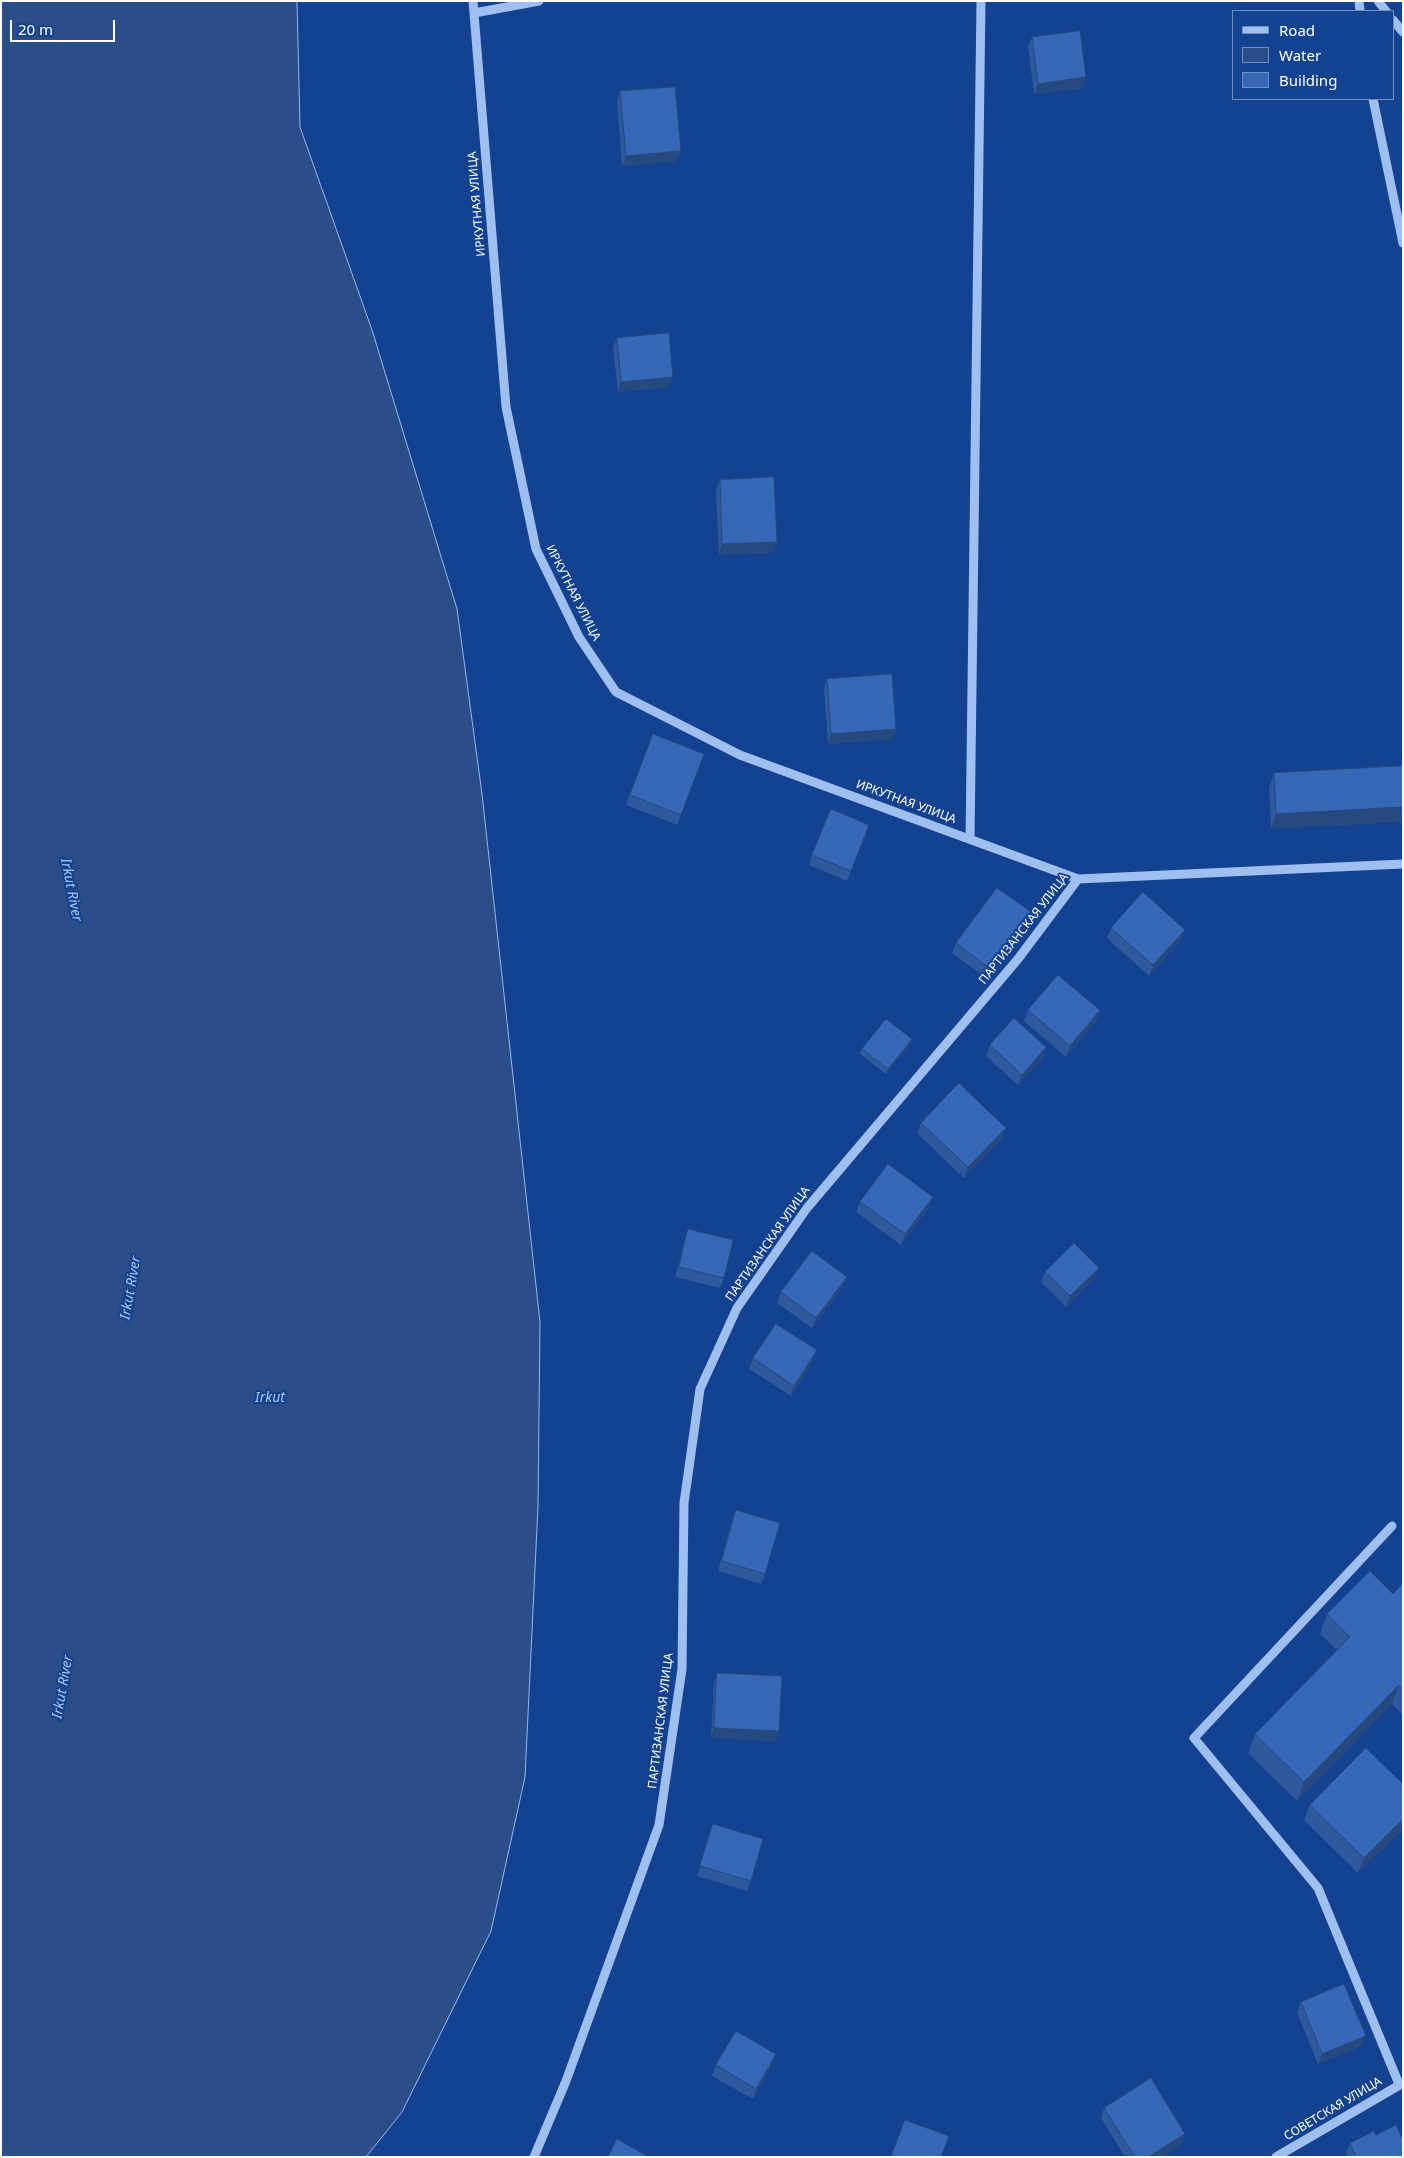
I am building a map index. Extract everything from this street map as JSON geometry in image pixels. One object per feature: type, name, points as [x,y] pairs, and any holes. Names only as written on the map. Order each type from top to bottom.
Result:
[{"type":"street","name":"ИРКУТНАЯ УЛИЦА","points":[[473,1],[506,407],[536,549],[579,637],[616,692],[740,755],[1078,879]]},
{"type":"street","points":[[474,13],[539,1]]},
{"type":"street","points":[[970,839],[981,1]]},
{"type":"street","points":[[1394,21],[1403,32]]},
{"type":"street","points":[[1373,100],[1403,243]]},
{"type":"street","name":"ПАРТИЗАНСКАЯ УЛИЦА","points":[[534,2157],[566,2082],[659,1825],[682,1669],[684,1503],[700,1389],[737,1308],[806,1208],[1018,959],[1078,879],[1403,864]]},
{"type":"street","points":[[1392,1526],[1194,1738],[1318,1888],[1401,2083]]},
{"type":"street","name":"СОВЕТСКАЯ УЛИЦА","points":[[1276,2157],[1401,2083]]},
{"type":"water","name":"Irkut","points":[[1,1],[297,1],[300,127],[372,330],[457,609],[482,794],[540,1322],[538,1506],[525,1777],[491,1931],[402,2112],[366,2157],[1,2157]]},
{"type":"building","points":[[1080,31],[1086,77],[1038,84],[1032,37]]},
{"type":"building","points":[[675,87],[681,151],[626,156],[620,91]]},
{"type":"building","points":[[669,333],[673,377],[621,382],[617,338]]},
{"type":"building","points":[[774,477],[777,542],[722,544],[720,480]]},
{"type":"building","points":[[892,674],[896,729],[831,734],[827,679]]},
{"type":"building","points":[[653,734],[704,754],[681,815],[630,795]]},
{"type":"building","points":[[1403,766],[1403,807],[1276,814],[1274,773]]},
{"type":"building","points":[[831,809],[869,825],[851,871],[812,855]]},
{"type":"building","points":[[997,888],[1031,912],[989,968],[956,943]]},
{"type":"building","points":[[1143,892],[1185,930],[1153,965],[1111,928]]},
{"type":"building","points":[[1058,975],[1100,1010],[1070,1046],[1028,1010]]},
{"type":"building","points":[[1014,1018],[1046,1047],[1022,1075],[990,1045]]},
{"type":"building","points":[[886,1019],[912,1039],[888,1069],[862,1049]]},
{"type":"building","points":[[959,1083],[1006,1128],[968,1167],[921,1123]]},
{"type":"building","points":[[888,1164],[933,1197],[905,1234],[860,1202]]},
{"type":"building","points":[[688,1229],[733,1240],[724,1278],[679,1267]]},
{"type":"building","points":[[1074,1243],[1099,1268],[1070,1296],[1045,1272]]},
{"type":"building","points":[[812,1251],[847,1277],[816,1318],[781,1292]]},
{"type":"building","points":[[776,1324],[817,1350],[794,1386],[753,1358]]},
{"type":"building","points":[[736,1510],[780,1523],[765,1574],[722,1561]]},
{"type":"building","points":[[1370,1571],[1393,1594],[1403,1583],[1403,1689],[1399,1685],[1304,1782],[1255,1734],[1350,1637],[1327,1614]]},
{"type":"building","points":[[717,1673],[782,1676],[779,1731],[714,1728]]},
{"type":"building","points":[[1366,1748],[1403,1784],[1403,1819],[1364,1858],[1310,1805]]},
{"type":"building","points":[[713,1824],[763,1839],[751,1881],[700,1866]]},
{"type":"building","points":[[1344,1984],[1366,2036],[1322,2054],[1301,2002]]},
{"type":"building","points":[[736,2031],[776,2054],[756,2089],[716,2065]]},
{"type":"building","points":[[1151,2078],[1185,2134],[1148,2157],[1135,2157],[1104,2108]]},
{"type":"building","points":[[905,2120],[949,2136],[941,2157],[891,2157]]},
{"type":"building","points":[[1396,2125],[1403,2140],[1403,2157],[1356,2157],[1350,2143],[1374,2131],[1376,2135]]},
{"type":"building","points":[[617,2139],[649,2157],[608,2157]]},
{"type":"water label","name":"Irkut River","points":[[71,890]]},
{"type":"water label","name":"Irkut River","points":[[131,1288]]},
{"type":"water label","name":"Irkut River","points":[[63,1687]]}]
